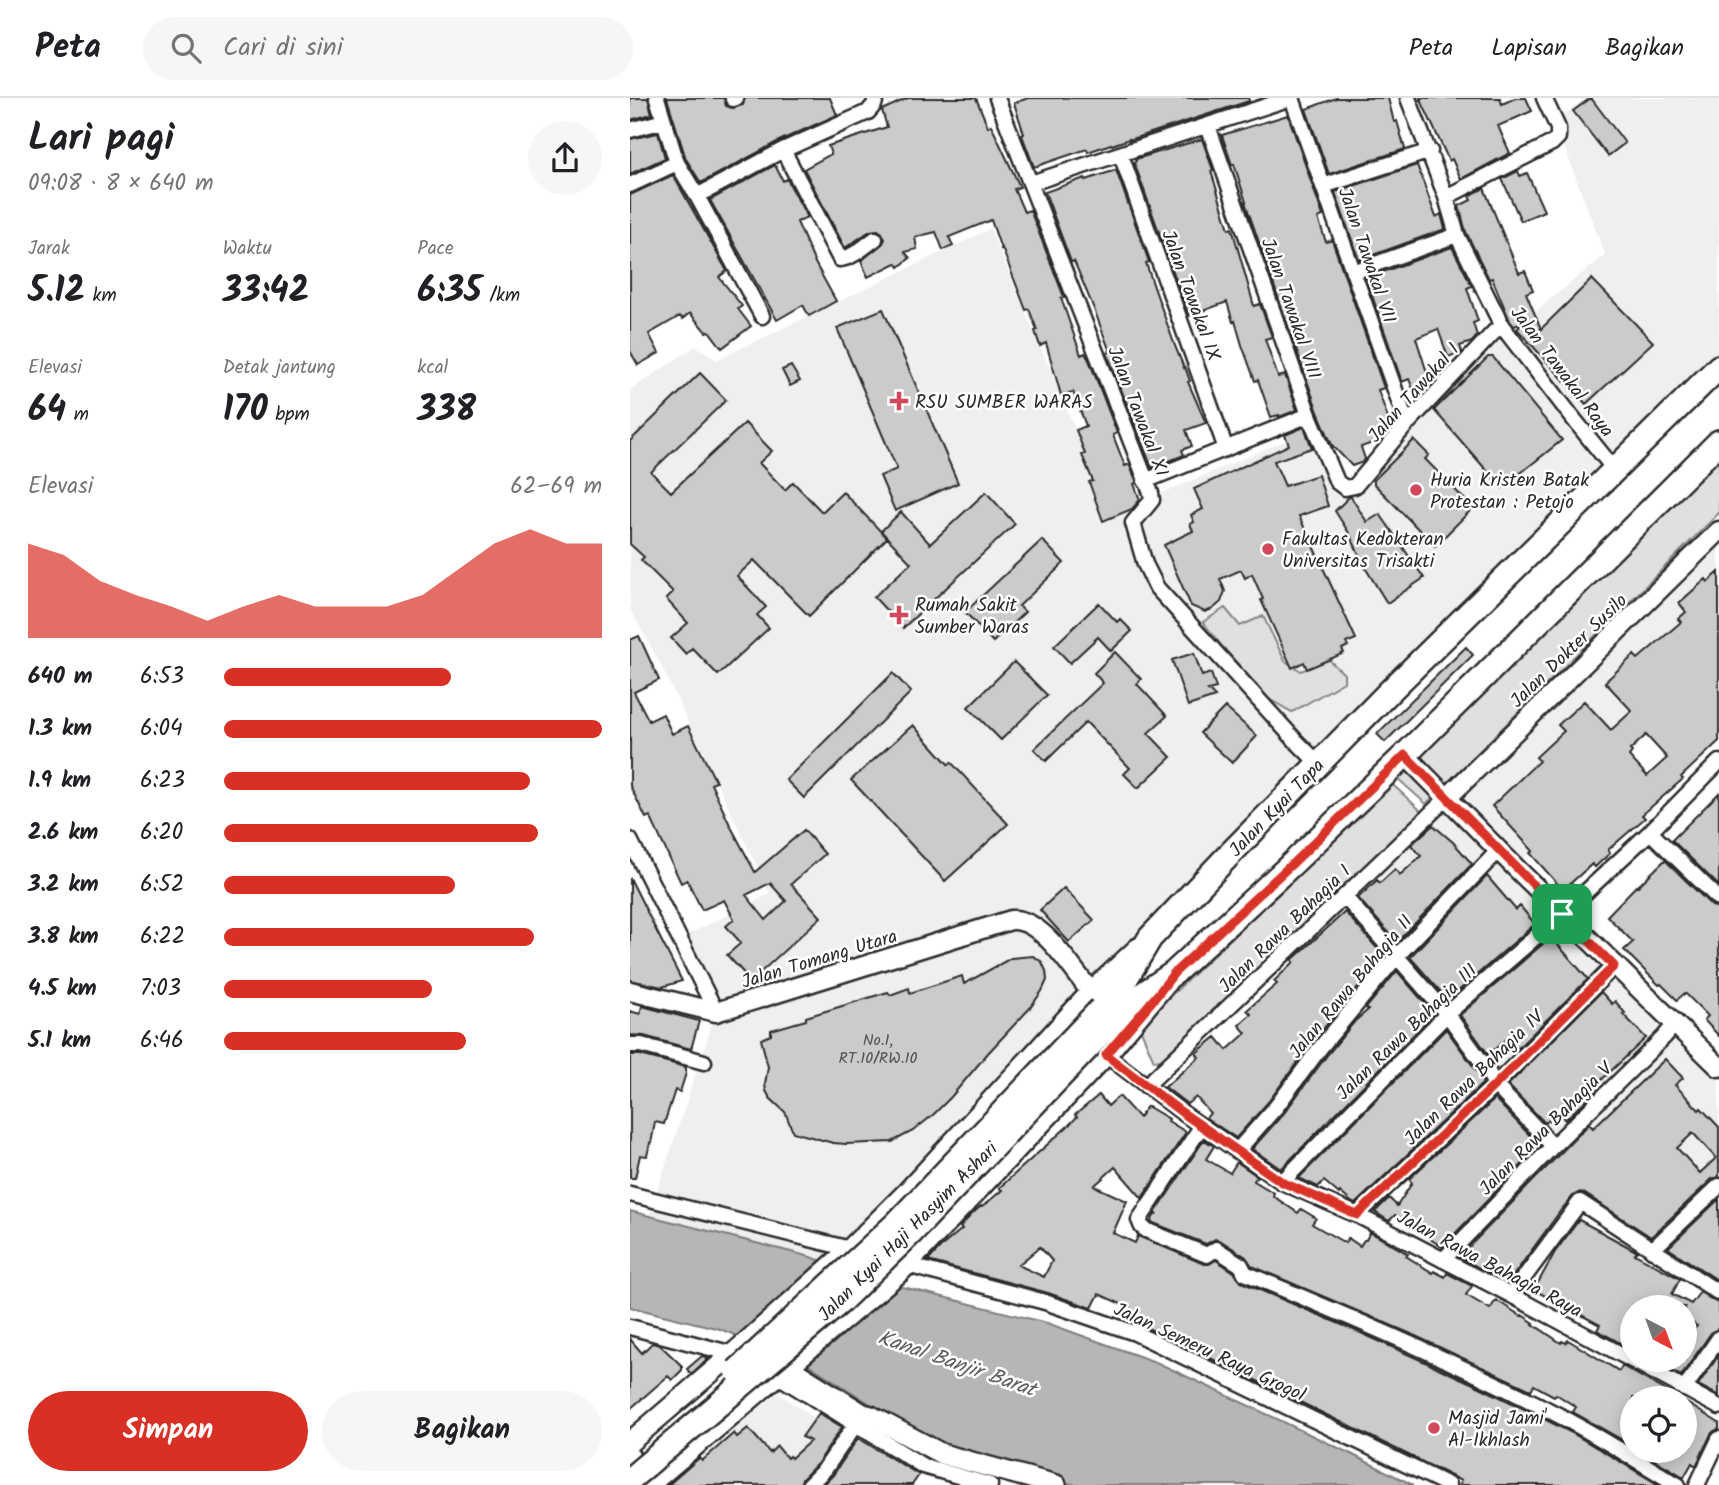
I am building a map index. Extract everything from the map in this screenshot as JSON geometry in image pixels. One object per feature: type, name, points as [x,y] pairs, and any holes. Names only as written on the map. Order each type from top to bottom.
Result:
[{"type":"main road","name":"Jalan Kyai Tapa","points":[[1150,938],[1318,764],[1719,366]]},
{"type":"main road","points":[[904,1268],[1106,1055],[1174,973],[1405,755],[1719,442]]},
{"type":"main road","name":"Jalan Kyai Haji Hasyim Ashari","points":[[630,1479],[839,1303],[909,1234],[1125,980],[1150,938]]},
{"type":"main road","name":"Jalan Kyai Haji Hasyim Ashari","points":[[630,1461],[736,1372],[897,1223],[1102,1007],[1137,998],[1174,973]]},
{"type":"main road","points":[[846,1253],[1102,1007]]},
{"type":"main road","name":"Jalan Kyai Haji Hasyim Ashari","points":[[630,1442],[846,1253]]},
{"type":"main road","name":"Jalan Kyai Haji Hasyim Ashari","points":[[655,1480],[904,1268]]},
{"type":"main road","points":[[788,1367],[866,1410],[863,1420],[942,1454],[1056,1485]]},
{"type":"main road","points":[[630,1461],[641,1473],[655,1480]]},
{"type":"main road","points":[[630,1461],[639,1485]]},
{"type":"street","points":[[657,98],[677,163],[762,316]]},
{"type":"street","points":[[697,196],[783,150],[868,112],[876,98]]},
{"type":"street","name":"Jalan Tawakal XI","points":[[997,98],[1151,493],[1152,500],[1133,523],[1144,564],[1157,588],[1318,764]]},
{"type":"street","points":[[1031,183],[1291,98]]},
{"type":"street","name":"Jalan Tawakal VII","points":[[1291,98],[1407,424]]},
{"type":"street","name":"Jalan Tawakal Raya","points":[[1408,98],[1430,151],[1457,235],[1502,326],[1614,469]]},
{"type":"street","points":[[1446,197],[1552,144],[1558,137],[1558,128],[1547,99]]},
{"type":"street","points":[[630,130],[664,121]]},
{"type":"street","name":"Jalan Tawakal VIII","points":[[1208,126],[1309,415],[1337,482],[1345,488],[1355,486]]},
{"type":"street","points":[[783,150],[840,259],[845,260],[875,239]]},
{"type":"street","points":[[1323,186],[1430,151]]},
{"type":"street","name":"Jalan Tawakal IX","points":[[1121,155],[1226,449]]},
{"type":"street","points":[[630,185],[677,163]]},
{"type":"street","points":[[1353,272],[1457,235]]},
{"type":"street","name":"Jalan Tawakal I","points":[[1355,486],[1407,424],[1502,326]]},
{"type":"street","points":[[1145,481],[1309,415]]},
{"type":"street","name":"Jalan Dokter Susilo","points":[[1447,798],[1719,531]]},
{"type":"street","points":[[1405,755],[1614,966],[1719,1067]]},
{"type":"street","name":"Jalan Rawa Bahagia III","points":[[1282,1182],[1447,1014],[1562,914],[1650,832],[1719,762]]},
{"type":"street","name":"Jalan Rawa Bahagia I","points":[[1146,1086],[1447,798]]},
{"type":"street","points":[[1650,832],[1719,899]]},
{"type":"street","points":[[630,840],[716,1012]]},
{"type":"street","name":"Jalan Rawa Bahagia II","points":[[1237,1151],[1276,1107],[1320,1048],[1397,956],[1498,850]]},
{"type":"street","points":[[1345,897],[1447,1014],[1495,1085],[1553,1146]]},
{"type":"street","name":"Jalan Tomang Utara","points":[[716,1012],[1020,919],[1031,924],[1046,937],[1102,1007]]},
{"type":"street","name":"Jalan Rawa Bahagia IV","points":[[1357,1215],[1495,1085],[1614,966]]},
{"type":"street","points":[[630,991],[716,1012]]},
{"type":"street","name":"Jalan Rawa Bahagia V","points":[[1443,1260],[1675,1024]]},
{"type":"street","points":[[630,1045],[641,1045],[704,1062]]},
{"type":"street","name":"Jalan Rawa Bahagia Raya","points":[[1106,1055],[1201,1127],[1282,1182],[1357,1215],[1678,1386]]},
{"type":"street","points":[[1201,1127],[1139,1220],[1142,1227],[1207,1255],[1216,1249],[1241,1265],[1245,1273],[1442,1358],[1563,1418],[1678,1485]]},
{"type":"street","points":[[1652,1250],[1719,1186]]},
{"type":"street","points":[[630,1194],[846,1253]]},
{"type":"street","points":[[1511,1295],[1580,1202],[1719,1293]]},
{"type":"street","name":"Jalan Semeru Raya Grogol","points":[[904,1268],[1045,1302],[1135,1333],[1448,1485]]},
{"type":"street","points":[[630,1327],[734,1353]]},
{"type":"street","points":[[1686,1386],[1719,1338]]},
{"type":"street","name":"Jalan Rawa Bahagia Raya","points":[[1697,1396],[1719,1407]]},
{"type":"street","points":[[809,1485],[863,1420],[923,1466],[961,1482],[990,1485]]},
{"type":"street","points":[[1697,1485],[1719,1439]]},
{"type":"shaded area","points":[[1585,98],[1719,98],[1719,355],[1186,888],[866,1226],[822,1261],[649,1216],[716,1012],[679,939],[770,894],[659,661],[630,609],[630,390],[696,346],[717,360],[990,229],[1112,515],[1305,432],[1354,494],[1487,351],[1605,255],[1555,122]]},
{"type":"shaded area","points":[[1719,455],[1719,513],[1426,804],[1397,778]]},
{"type":"shaded area","points":[[1719,536],[1719,665],[1515,867],[1562,914],[1719,1053],[1719,1275],[1553,1146],[1345,897]]},
{"type":"shaded area","points":[[1225,608],[1240,626],[1263,616],[1285,661],[1301,671],[1329,660],[1344,674],[1344,682],[1292,712],[1269,699],[1203,622]]},
{"type":"shaded area","points":[[1393,785],[1419,809],[1424,821],[1168,1059],[1154,1061],[1139,1026]]},
{"type":"shaded area","points":[[778,1393],[826,1426],[762,1485],[667,1485]]},
{"type":"water","name":"Kanal Banjir Barat","points":[[630,1211],[807,1256],[899,1286],[1047,1323],[1158,1363],[1413,1485],[1075,1485],[935,1445],[809,1365],[720,1329],[630,1307]]},
{"type":"building","points":[[630,98],[648,98],[652,114],[630,120]]},
{"type":"building","points":[[667,98],[724,98],[726,106],[732,108],[743,105],[745,98],[830,98],[837,115],[779,141],[701,183],[686,159]]},
{"type":"building","points":[[908,98],[976,98],[988,127],[991,125],[1020,187],[1014,189],[1024,212],[1030,210],[1064,297],[1061,298],[1081,355],[1085,353],[1089,360],[1117,433],[1113,435],[1125,466],[1129,464],[1136,480],[1134,484],[1140,500],[1132,509],[1103,521],[1089,482],[1093,481],[1082,455],[1085,454],[1076,430],[1086,426],[1073,392],[1061,395],[1046,343],[1040,346],[1029,309],[1026,310],[991,220],[949,237],[953,246],[943,250],[936,232],[915,237],[917,249],[905,252],[910,258],[899,267],[896,263],[868,277],[861,261],[883,243],[885,239],[882,233],[878,230],[870,231],[845,248],[804,169],[831,154],[828,146],[887,127],[882,110]]},
{"type":"building","points":[[1028,98],[1249,98],[1249,101],[1034,167],[1014,103]]},
{"type":"building","points":[[1336,98],[1388,98],[1405,149],[1329,174],[1306,109]]},
{"type":"building","points":[[1420,98],[1500,98],[1502,104],[1515,98],[1526,98],[1532,111],[1498,126],[1510,153],[1461,179],[1452,159],[1449,161]]},
{"type":"building","points":[[1591,98],[1625,143],[1608,156],[1573,111]]},
{"type":"building","points":[[1288,115],[1323,216],[1318,218],[1326,242],[1332,240],[1384,388],[1378,390],[1389,421],[1382,424],[1386,434],[1381,440],[1361,447],[1365,459],[1352,466],[1332,445],[1318,412],[1222,135]]},
{"type":"building","points":[[658,133],[665,158],[630,174],[630,139]]},
{"type":"building","points":[[1202,139],[1229,229],[1232,228],[1254,306],[1260,304],[1272,337],[1265,339],[1278,377],[1285,375],[1297,410],[1279,417],[1271,417],[1227,302],[1189,316],[1134,162],[1136,159]]},
{"type":"building","points":[[775,165],[783,181],[787,179],[807,217],[797,222],[836,301],[809,316],[803,305],[777,320],[710,200]]},
{"type":"building","points":[[1417,165],[1436,217],[1441,214],[1445,229],[1359,260],[1335,192]]},
{"type":"building","points":[[1116,170],[1149,262],[1146,263],[1154,287],[1185,367],[1190,381],[1188,382],[1206,423],[1186,430],[1192,446],[1182,450],[1184,455],[1152,468],[1107,353],[1110,352],[1094,309],[1074,261],[1071,262],[1045,192]]},
{"type":"building","points":[[1518,171],[1520,176],[1527,173],[1544,211],[1521,221],[1502,179]]},
{"type":"building","points":[[673,175],[727,271],[719,277],[742,306],[738,309],[751,326],[722,348],[690,313],[682,319],[680,316],[649,334],[659,353],[638,365],[630,351],[630,195]]},
{"type":"building","points":[[1484,188],[1519,273],[1525,271],[1533,290],[1526,293],[1541,329],[1592,279],[1653,342],[1586,404],[1517,329],[1523,323],[1514,326],[1510,321],[1492,278],[1489,279],[1466,232],[1459,206],[1471,200],[1469,196]]},
{"type":"building","points":[[1452,247],[1472,286],[1467,288],[1478,321],[1473,323],[1477,336],[1472,342],[1460,346],[1462,352],[1448,357],[1438,329],[1416,338],[1430,382],[1413,389],[1409,379],[1402,382],[1366,278]]},
{"type":"building","points":[[883,309],[958,483],[895,511],[880,476],[897,469],[837,328]]},
{"type":"building","points":[[1488,357],[1493,357],[1562,440],[1502,488],[1434,410]]},
{"type":"building","points":[[791,366],[800,381],[790,386],[782,370]]},
{"type":"building","points":[[700,373],[726,400],[651,472],[671,492],[745,423],[772,451],[759,463],[785,490],[793,482],[822,512],[843,492],[887,538],[809,616],[754,560],[737,576],[766,607],[757,615],[769,628],[718,675],[692,648],[686,654],[671,638],[688,623],[666,599],[673,592],[641,560],[644,557],[630,544],[630,441]]},
{"type":"building","name":"Fakultas Kedokteran Universitas Trisakti","points":[[1304,427],[1312,448],[1274,461],[1285,486],[1318,475],[1328,506],[1299,516],[1356,639],[1346,643],[1348,646],[1342,649],[1344,653],[1307,669],[1304,662],[1292,668],[1252,574],[1245,578],[1241,570],[1220,579],[1225,591],[1221,602],[1205,612],[1191,606],[1164,545],[1193,531],[1190,524],[1194,522],[1191,515],[1203,509],[1194,489],[1289,445],[1285,435]]},
{"type":"building","name":"Huria Kristen Batak Protestan : Petojo","points":[[1414,440],[1429,455],[1425,459],[1473,508],[1435,546],[1374,484],[1374,480]]},
{"type":"building","points":[[986,492],[1015,524],[903,628],[874,597],[911,563],[881,531],[901,512],[930,544]]},
{"type":"building","points":[[1349,497],[1367,522],[1380,514],[1424,578],[1387,603],[1335,511]]},
{"type":"building","points":[[1042,540],[1064,563],[1019,606],[1025,612],[993,642],[965,612]]},
{"type":"building","points":[[1719,572],[1719,741],[1681,777],[1683,779],[1642,815],[1645,818],[1608,850],[1610,853],[1595,867],[1592,864],[1563,890],[1530,853],[1533,851],[1492,806],[1539,761],[1536,757],[1564,731],[1558,725],[1584,701],[1611,730],[1632,711],[1605,682],[1634,655],[1638,659],[1681,622],[1678,619],[1686,612],[1679,603],[1706,579],[1708,582]],"holes":[[[1646,735],[1667,758],[1647,776],[1629,756],[1632,752],[1630,750]]]},
{"type":"building","points":[[1099,603],[1117,622],[1120,619],[1132,631],[1111,651],[1098,637],[1070,663],[1054,646]]},
{"type":"building","points":[[639,636],[659,680],[634,692],[649,721],[663,714],[672,734],[688,726],[716,782],[711,784],[755,872],[804,830],[825,854],[791,884],[821,917],[751,981],[727,955],[741,943],[726,926],[734,919],[724,900],[702,910],[687,880],[681,883],[650,816],[646,818],[630,786],[630,640]],"holes":[[[770,883],[786,901],[766,920],[746,895]]]},
{"type":"building","points":[[1466,647],[1473,655],[1385,742],[1377,734]]},
{"type":"building","points":[[1115,652],[1141,679],[1137,684],[1167,716],[1148,733],[1171,757],[1138,788],[1124,774],[1130,768],[1086,722],[1046,761],[1034,749],[1103,683],[1094,673]]},
{"type":"building","points":[[1194,653],[1202,676],[1211,673],[1216,688],[1208,690],[1215,697],[1188,706],[1172,660]]},
{"type":"building","points":[[1014,662],[1047,695],[1001,740],[968,707]]},
{"type":"building","points":[[893,673],[911,692],[804,798],[786,780]]},
{"type":"building","points":[[1225,707],[1257,736],[1232,763],[1200,733]]},
{"type":"building","points":[[913,725],[1008,824],[945,881],[851,780]]},
{"type":"building","points":[[1719,793],[1719,886],[1672,840]]},
{"type":"building","points":[[1433,825],[1454,843],[1472,864],[1397,942],[1358,898],[1377,880],[1380,883],[1395,869],[1400,875],[1421,856],[1411,845]]},
{"type":"building","points":[[1665,860],[1712,906],[1719,908],[1719,1036],[1704,1020],[1708,1016],[1685,993],[1677,1000],[1624,950],[1633,942],[1607,916]]},
{"type":"building","points":[[1487,876],[1516,910],[1520,906],[1535,924],[1448,1000],[1410,957]]},
{"type":"building","points":[[630,878],[682,981],[662,987],[630,980]]},
{"type":"building","points":[[1064,888],[1094,920],[1069,942],[1040,910]]},
{"type":"building","points":[[1345,912],[1384,956],[1352,995],[1333,1012],[1335,1015],[1269,1101],[1236,1138],[1206,1118],[1210,1113],[1196,1097],[1187,1104],[1165,1087],[1199,1057],[1196,1053],[1216,1037],[1227,1050],[1246,1033],[1239,1025],[1251,1014],[1247,1010],[1277,984],[1274,981],[1294,962],[1292,960]]},
{"type":"building","points":[[1551,937],[1588,979],[1517,1049],[1507,1038],[1488,1054],[1460,1015]]},
{"type":"building","points":[[1033,956],[1042,962],[1047,980],[1030,1008],[933,1115],[913,1131],[892,1142],[833,1143],[793,1132],[785,1112],[766,1091],[768,1067],[761,1039],[771,1035],[771,1030],[888,992],[890,995],[909,988],[910,993],[962,976],[964,984],[1011,958]]},
{"type":"building","points":[[1397,971],[1434,1014],[1281,1169],[1252,1149],[1284,1113],[1355,1021],[1368,1010],[1366,1008]]},
{"type":"building","points":[[1601,992],[1612,1004],[1615,1001],[1625,1013],[1623,1014],[1646,1038],[1594,1087],[1597,1090],[1565,1120],[1559,1113],[1545,1123],[1508,1085]]},
{"type":"building","points":[[642,1006],[699,1021],[691,1049],[644,1036],[630,1035],[630,1011],[640,1014]]},
{"type":"building","points":[[1446,1029],[1483,1083],[1355,1204],[1324,1181],[1318,1187],[1299,1178]]},
{"type":"building","points":[[630,1055],[686,1067],[680,1092],[675,1090],[664,1124],[655,1122],[647,1156],[640,1155],[635,1178],[630,1178]]},
{"type":"building","points":[[1665,1059],[1683,1078],[1675,1085],[1719,1127],[1719,1177],[1712,1179],[1651,1237],[1580,1192],[1561,1210],[1510,1280],[1493,1270],[1490,1274],[1459,1257],[1589,1124],[1593,1128]],"holes":[[[1693,1133],[1716,1158],[1700,1173],[1677,1148]]]},
{"type":"building","points":[[1099,1095],[1108,1106],[1119,1096],[1139,1118],[1147,1106],[1186,1132],[1142,1198],[1115,1167],[1094,1186],[1127,1201],[1113,1233],[1135,1243],[1138,1236],[1204,1264],[1216,1260],[1234,1272],[1241,1282],[1480,1387],[1572,1433],[1659,1485],[1459,1485],[1461,1481],[1437,1469],[1125,1319],[1130,1308],[1099,1294],[1092,1308],[1048,1293],[928,1261],[962,1229],[960,1227],[973,1213],[1002,1190],[999,1188],[1077,1117],[1075,1115]],"holes":[[[1040,1247],[1052,1261],[1044,1277],[1018,1265]]]},
{"type":"building","points":[[1495,1099],[1540,1146],[1442,1247],[1395,1215],[1389,1221],[1375,1212],[1389,1198],[1397,1206],[1412,1183],[1409,1179]]},
{"type":"building","points":[[1204,1140],[1214,1146],[1206,1159],[1230,1173],[1237,1162],[1257,1176],[1254,1181],[1274,1193],[1273,1196],[1298,1213],[1301,1209],[1316,1218],[1312,1224],[1345,1243],[1348,1238],[1360,1246],[1370,1232],[1408,1254],[1406,1256],[1433,1273],[1434,1271],[1445,1277],[1447,1273],[1472,1286],[1466,1295],[1490,1309],[1496,1300],[1561,1343],[1568,1340],[1620,1369],[1620,1372],[1633,1372],[1658,1386],[1620,1386],[1620,1439],[1573,1412],[1576,1407],[1556,1394],[1554,1396],[1534,1385],[1531,1390],[1409,1333],[1252,1266],[1246,1257],[1221,1241],[1215,1239],[1206,1244],[1151,1222],[1155,1214],[1157,1215],[1155,1213]]},
{"type":"building","points":[[1719,1199],[1719,1281],[1668,1248]]},
{"type":"building","points":[[1579,1220],[1638,1251],[1635,1254],[1680,1279],[1672,1294],[1674,1295],[1620,1295],[1620,1343],[1597,1330],[1600,1325],[1534,1290],[1555,1252]]},
{"type":"building","points":[[1700,1292],[1719,1303],[1719,1328],[1711,1333],[1698,1352],[1698,1295]]},
{"type":"building","points":[[630,1339],[642,1353],[652,1343],[660,1345],[682,1366],[682,1370],[672,1380],[668,1376],[630,1409]]},
{"type":"building","points":[[1719,1355],[1719,1396],[1698,1385]]},
{"type":"building","points":[[702,1356],[709,1358],[691,1374],[687,1369]]},
{"type":"building","points":[[1697,1409],[1719,1423],[1719,1429],[1711,1434],[1696,1466],[1692,1463],[1697,1463]]},
{"type":"building","points":[[819,1413],[842,1427],[800,1485],[668,1485],[699,1458],[702,1461],[734,1433],[737,1437],[748,1428],[770,1453],[777,1446],[787,1458],[791,1458],[810,1441],[802,1437]]},
{"type":"building","points":[[858,1438],[919,1475],[912,1485],[823,1485]]},
{"type":"building","points":[[1660,1463],[1692,1463],[1684,1477]]},
{"type":"place","name":"RSU SUMBER WARAS","points":[[899,401]]},
{"type":"place","name":"Huria Kristen Batak Protestan : Petojo","points":[[1416,490]]},
{"type":"place","name":"Fakultas Kedokteran Universitas Trisakti","points":[[1268,549]]},
{"type":"place","name":"Rumah Sakit Sumber Waras","points":[[899,615]]},
{"type":"place","name":"Masjid Jami' Al-Ikhlash","points":[[1434,1428]]},
{"type":"route","points":[[1405,755],[1562,914],[1614,966],[1495,1085],[1357,1215],[1282,1182],[1180,1111],[1106,1055],[1174,973],[1405,755]]}]
